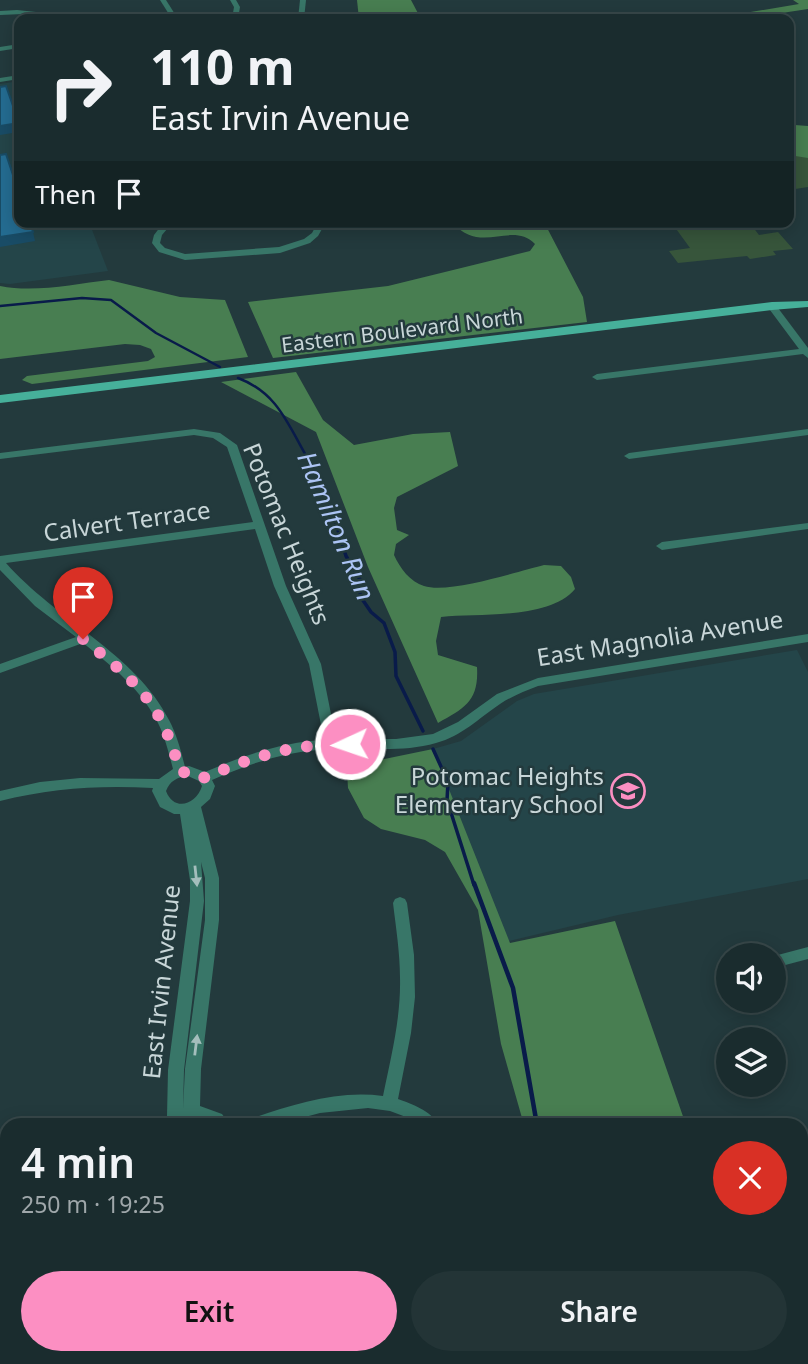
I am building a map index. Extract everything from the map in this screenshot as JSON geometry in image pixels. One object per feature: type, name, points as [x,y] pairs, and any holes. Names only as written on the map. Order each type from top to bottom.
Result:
[{"type":"main road","name":"Eastern Boulevard North","points":[[0,399],[772,306],[808,304]]},
{"type":"street","points":[[0,13],[34,14]]},
{"type":"street","points":[[164,228],[156,243],[162,250],[185,257],[292,247],[315,234],[318,228]]},
{"type":"street","points":[[772,306],[807,353]]},
{"type":"street","points":[[597,377],[807,353]]},
{"type":"street","points":[[629,456],[808,432]]},
{"type":"street","name":"Potomac Heights","points":[[0,456],[181,433],[216,436],[232,445],[280,586],[316,664],[331,744]]},
{"type":"street","name":"Calvert Terrace","points":[[0,562],[260,525]]},
{"type":"street","points":[[662,547],[808,526]]},
{"type":"street","points":[[0,562],[29,596],[144,692],[162,719],[180,772]]},
{"type":"street","name":"East Magnolia Avenue","points":[[205,778],[261,755],[331,744],[435,739],[470,722],[489,705],[525,685],[808,638]]},
{"type":"street","points":[[0,669],[83,639]]},
{"type":"street","points":[[180,772],[198,773],[205,778],[209,785],[208,793],[190,807],[178,808],[164,802],[160,797],[161,784],[180,772]]},
{"type":"street","points":[[0,796],[79,781],[161,784]]},
{"type":"street","name":"East Irvin Avenue","points":[[190,807],[212,878],[212,920],[193,1069],[192,1113]]},
{"type":"street","name":"East Irvin Avenue","points":[[171,1118],[197,901],[190,807]]},
{"type":"street","points":[[390,1102],[407,988],[408,964],[400,903]]},
{"type":"street","points":[[786,959],[808,953]]},
{"type":"street","points":[[281,1118],[356,1101],[390,1102],[422,1118]]},
{"type":"street","points":[[180,1118],[192,1113],[207,1114],[212,1118]]},
{"type":"shaded area","points":[[14,82],[14,228],[91,228],[108,271],[0,283],[0,84]]},
{"type":"shaded area","name":"Potomac Heights Elementary School","points":[[797,650],[808,672],[808,879],[618,915],[496,944],[447,800],[448,782],[433,749],[461,741],[517,701],[534,694]]},
{"type":"green space","points":[[357,0],[411,0],[418,14],[358,14]]},
{"type":"green space","points":[[793,0],[808,0],[808,9],[775,14],[739,14],[799,4]]},
{"type":"green space","points":[[794,126],[808,126],[808,158],[794,156]]},
{"type":"green space","points":[[794,148],[808,149],[808,187],[794,189]]},
{"type":"green space","points":[[459,228],[547,228],[583,297],[587,322],[273,358],[248,302],[388,286],[530,251],[535,244],[516,235],[485,238],[463,232]]},
{"type":"green space","points":[[675,228],[754,228],[759,235],[778,232],[793,249],[773,251],[776,255],[750,259],[747,256],[678,263],[669,251],[690,248]]},
{"type":"green space","points":[[109,280],[180,297],[225,300],[248,357],[32,384],[22,380],[27,376],[148,361],[155,357],[151,349],[125,344],[0,359],[0,286],[41,288]]},
{"type":"green space","points":[[296,372],[323,420],[354,445],[413,434],[450,432],[458,466],[397,497],[394,508],[397,530],[409,535],[396,544],[394,555],[402,569],[414,581],[435,588],[449,587],[544,565],[561,566],[571,577],[575,589],[548,606],[512,613],[441,617],[436,641],[438,655],[477,667],[477,679],[473,696],[463,708],[438,723],[368,567],[316,432],[221,382]]},
{"type":"green space","points":[[433,749],[510,943],[615,921],[684,1118],[522,1118],[501,1044],[478,910],[445,852],[425,840],[381,829],[364,818],[348,788],[347,772],[365,763]]},
{"type":"building","points":[[6,86],[14,109],[14,124],[0,126],[0,87]]},
{"type":"building","points":[[6,154],[14,178],[14,228],[32,228],[33,232],[0,237],[0,155]]},
{"type":"waterway","name":"Hamilton Run","points":[[0,306],[82,298],[111,300],[156,333],[220,367]]},
{"type":"waterway","name":"Hamilton Run","points":[[238,378],[263,392],[288,422],[320,477],[333,513]]},
{"type":"waterway","name":"Hamilton Run","points":[[332,511],[346,556],[361,581],[360,596],[371,612],[384,623],[395,652],[396,676],[423,731]]},
{"type":"waterway","name":"Hamilton Run","points":[[433,749],[448,782],[447,800],[474,885]]},
{"type":"waterway","name":"Hamilton Run","points":[[474,883],[513,988],[536,1118]]},
{"type":"place","name":"Potomac Heights Elementary School","points":[[628,791]]},
{"type":"route","points":[[83,639],[144,692],[162,719],[180,772],[198,773],[205,778],[261,755],[331,744],[350,744]]}]
